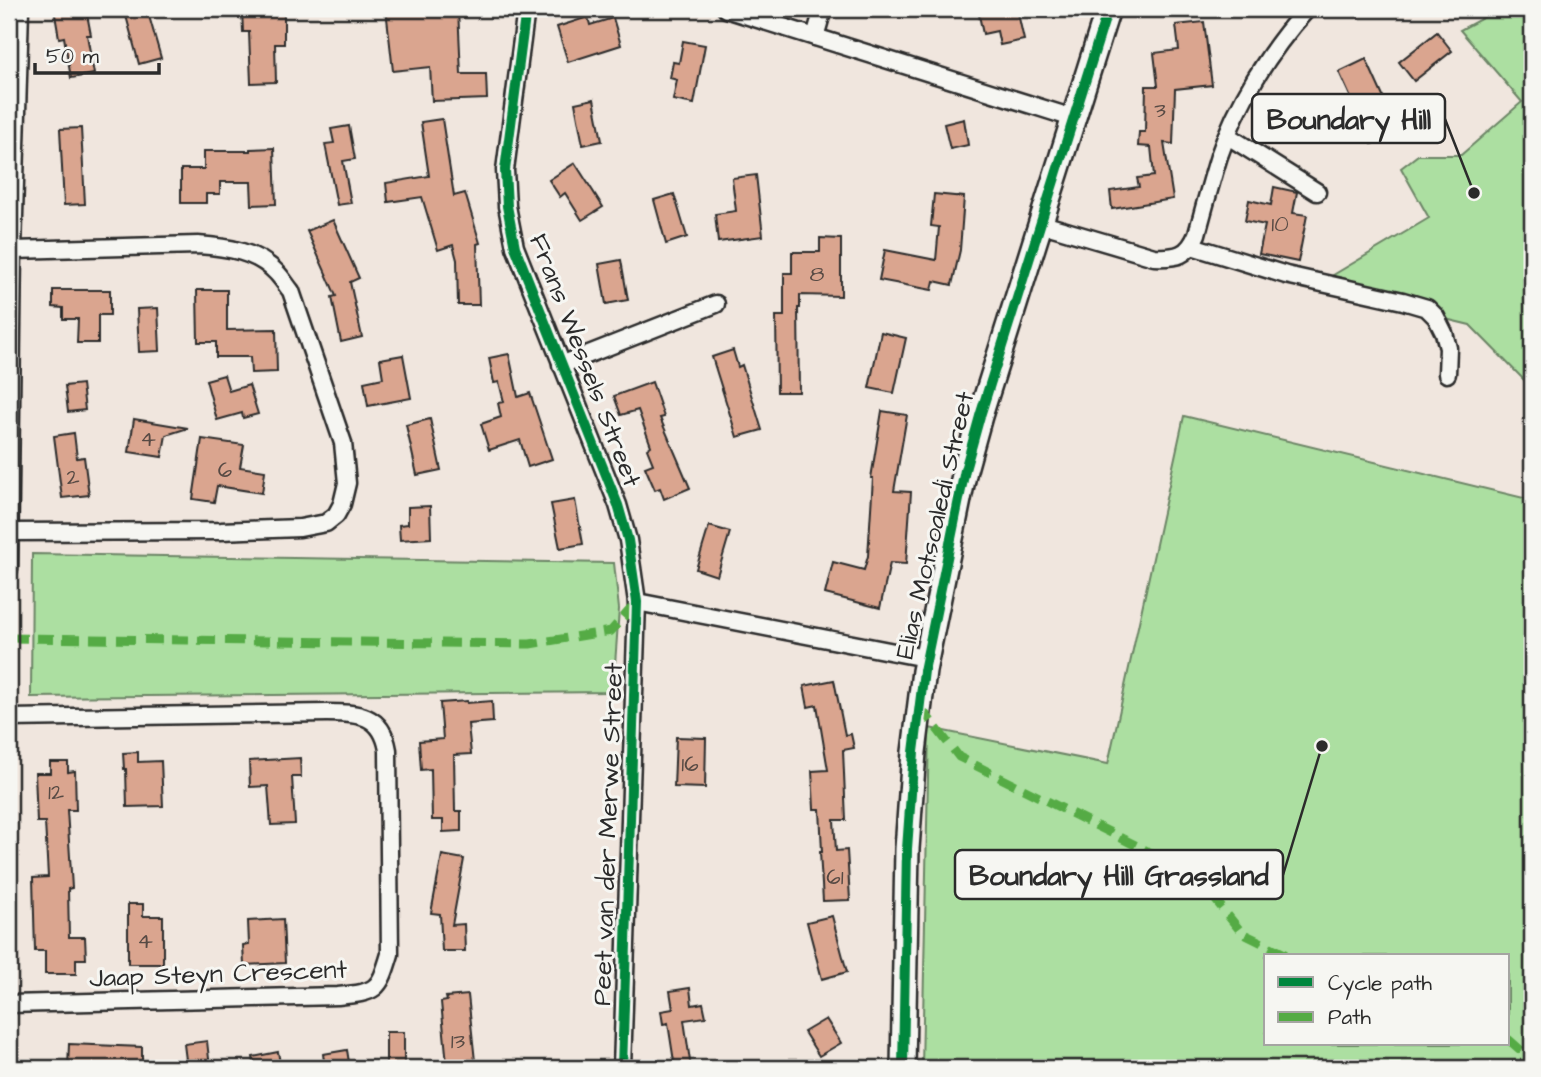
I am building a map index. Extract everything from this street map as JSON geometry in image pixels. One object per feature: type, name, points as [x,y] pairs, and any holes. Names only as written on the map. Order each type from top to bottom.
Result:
[{"type":"street","points":[[9,569],[13,250],[20,9]]},
{"type":"street","name":"Frans Wessels Street","points":[[526,9],[505,170],[505,190],[515,247],[618,505],[628,540],[637,602]]},
{"type":"street","points":[[726,9],[1073,118]]},
{"type":"street","points":[[815,37],[823,9]]},
{"type":"street","name":"Elias Motsoaledi Street","points":[[902,1068],[908,849],[914,752],[925,658],[979,416],[1108,9]]},
{"type":"street","points":[[1039,223],[1154,257],[1179,255],[1187,251],[1192,246],[1220,154],[1254,83],[1285,33],[1307,9]]},
{"type":"street","points":[[1228,136],[1317,191]]},
{"type":"street","points":[[10,532],[300,528],[326,523],[336,515],[347,483],[343,443],[291,291],[276,272],[263,262],[246,252],[198,245],[13,250]]},
{"type":"street","points":[[1192,246],[1286,275],[1427,308],[1436,317],[1444,333],[1448,348],[1447,374]]},
{"type":"street","points":[[561,365],[716,304]]},
{"type":"street","points":[[637,602],[925,658]]},
{"type":"street","name":"Peet van der Merwe Street","points":[[622,1068],[637,602]]},
{"type":"street","name":"Jaap Steyn Crescent","points":[[9,718],[327,713],[354,713],[369,718],[381,728],[388,750],[390,954],[377,987],[361,994],[9,1003]]},
{"type":"green space","points":[[1499,9],[1532,9],[1532,388],[1470,325],[1313,287],[1429,218],[1401,168],[1418,155],[1461,155],[1522,102],[1460,30]]},
{"type":"green space","points":[[1184,416],[1532,500],[1532,1068],[922,1068],[929,728],[1108,764]]},
{"type":"green space","points":[[32,554],[614,563],[619,609],[613,692],[31,697]]},
{"type":"building","points":[[54,9],[86,9],[91,35],[87,35],[94,74],[71,78],[64,37],[59,38]]},
{"type":"building","points":[[147,9],[161,58],[139,64],[125,12]]},
{"type":"building","points":[[242,9],[284,9],[284,44],[275,44],[276,82],[251,83],[249,32],[243,32]]},
{"type":"building","points":[[386,9],[458,9],[461,74],[486,74],[487,99],[432,101],[430,67],[393,71]]},
{"type":"building","points":[[992,9],[1017,9],[1024,40],[1000,45],[997,31],[983,34],[979,15],[992,13]]},
{"type":"building","points":[[588,17],[590,25],[613,18],[621,45],[568,62],[557,27]]},
{"type":"building","points":[[1204,22],[1212,85],[1175,89],[1173,144],[1164,143],[1173,199],[1112,209],[1110,191],[1139,187],[1137,178],[1154,176],[1151,147],[1138,146],[1139,132],[1145,132],[1146,86],[1158,86],[1154,53],[1179,50],[1176,25]]},
{"type":"building","points":[[1437,32],[1452,51],[1414,81],[1399,62]]},
{"type":"building","points":[[683,41],[705,45],[694,104],[673,100],[677,80],[670,78],[673,62],[679,63]]},
{"type":"building","points":[[1366,59],[1399,132],[1372,144],[1339,72]]},
{"type":"building","points":[[594,99],[602,141],[583,145],[575,103]]},
{"type":"building","points":[[442,119],[454,196],[465,193],[480,243],[477,244],[479,305],[458,305],[457,260],[453,245],[438,250],[422,197],[388,202],[386,183],[429,176],[421,122]]},
{"type":"building","points":[[964,119],[968,145],[950,149],[944,124]]},
{"type":"building","points":[[349,126],[355,159],[343,161],[351,203],[337,205],[325,144],[334,143],[331,129]]},
{"type":"building","points":[[81,128],[85,204],[64,205],[60,129]]},
{"type":"building","points":[[274,148],[276,204],[252,205],[251,182],[220,182],[220,194],[206,194],[206,203],[181,203],[181,169],[204,169],[204,151]]},
{"type":"building","points":[[575,163],[603,207],[582,220],[565,193],[560,197],[549,180]]},
{"type":"building","points":[[756,175],[763,236],[718,242],[715,214],[736,211],[732,178]]},
{"type":"building","points":[[1274,187],[1297,192],[1293,213],[1307,215],[1298,262],[1259,254],[1265,225],[1245,221],[1249,200],[1271,205]]},
{"type":"building","points":[[674,194],[687,237],[666,244],[654,200]]},
{"type":"building","points":[[934,194],[964,197],[960,250],[952,285],[934,281],[932,290],[879,280],[885,250],[936,260],[939,227],[931,226]]},
{"type":"building","points":[[333,220],[359,278],[350,282],[362,337],[341,342],[332,297],[336,296],[307,231]]},
{"type":"building","points":[[820,238],[841,239],[841,296],[800,295],[799,392],[777,392],[776,316],[784,316],[784,273],[792,273],[792,252],[820,252]]},
{"type":"building","points":[[621,260],[628,300],[606,304],[599,264]]},
{"type":"building","points":[[53,290],[110,290],[110,315],[98,315],[98,343],[77,343],[78,319],[63,319],[63,308],[53,307]]},
{"type":"building","points":[[197,290],[227,290],[227,330],[276,329],[277,372],[251,373],[250,357],[216,357],[216,342],[198,342]]},
{"type":"building","points":[[158,308],[160,351],[139,352],[137,309]]},
{"type":"building","points":[[881,332],[906,338],[894,393],[869,388]]},
{"type":"building","points":[[733,350],[738,367],[742,365],[762,430],[737,437],[712,357]]},
{"type":"building","points":[[509,354],[518,397],[530,393],[552,459],[528,467],[520,440],[489,450],[481,424],[501,417],[498,403],[504,402],[499,382],[494,383],[489,358]]},
{"type":"building","points":[[403,355],[411,398],[368,406],[364,382],[383,378],[380,359]]},
{"type":"building","points":[[224,375],[229,391],[249,385],[258,414],[243,418],[242,413],[217,420],[206,380]]},
{"type":"building","points":[[652,382],[664,417],[660,418],[690,488],[664,499],[660,488],[655,490],[645,467],[653,464],[647,449],[651,446],[638,410],[621,415],[614,396]]},
{"type":"building","points":[[82,384],[85,410],[68,412],[65,386]]},
{"type":"building","points":[[882,411],[907,415],[894,491],[911,492],[906,564],[890,563],[880,608],[825,594],[833,562],[864,570],[868,556],[871,478]]},
{"type":"building","points":[[134,419],[188,428],[166,435],[162,457],[129,452]]},
{"type":"building","points":[[430,419],[441,470],[417,475],[406,425]]},
{"type":"building","points":[[74,433],[77,458],[84,457],[89,495],[62,498],[54,436]]},
{"type":"building","points":[[202,439],[244,445],[240,467],[265,471],[262,493],[217,486],[214,502],[193,499]]},
{"type":"building","points":[[575,500],[583,544],[560,548],[551,504]]},
{"type":"building","points":[[430,506],[431,538],[400,540],[399,525],[408,524],[408,507]]},
{"type":"building","points":[[709,526],[730,532],[717,576],[696,569]]},
{"type":"building","points":[[834,680],[845,735],[851,734],[854,748],[843,750],[846,820],[834,820],[836,851],[847,850],[850,900],[823,901],[820,809],[814,809],[812,771],[828,770],[817,705],[808,707],[804,686]]},
{"type":"building","points":[[492,701],[493,722],[468,724],[471,754],[454,755],[455,811],[461,811],[461,831],[443,832],[443,820],[432,820],[431,769],[421,770],[419,741],[443,739],[440,703]]},
{"type":"building","points":[[676,737],[706,738],[705,788],[674,787]]},
{"type":"building","points":[[138,752],[138,762],[161,761],[163,806],[127,807],[123,753]]},
{"type":"building","points":[[300,758],[301,777],[292,777],[295,824],[271,825],[268,786],[250,787],[249,761]]},
{"type":"building","points":[[50,762],[68,762],[68,772],[75,771],[76,810],[67,810],[72,888],[68,889],[69,937],[85,937],[86,959],[76,959],[76,974],[45,974],[45,951],[35,951],[33,878],[48,877],[45,822],[37,822],[35,773],[50,773]]},
{"type":"building","points":[[442,855],[464,859],[452,925],[464,924],[465,951],[442,951],[440,914],[431,913]]},
{"type":"building","points":[[128,904],[143,904],[143,916],[163,916],[163,964],[128,964]]},
{"type":"building","points":[[832,916],[847,972],[822,979],[807,922]]},
{"type":"building","points":[[283,919],[285,963],[244,965],[243,945],[249,944],[248,921]]},
{"type":"building","points":[[690,988],[692,1005],[703,1003],[706,1017],[684,1020],[691,1068],[675,1068],[668,1023],[663,1024],[661,1011],[673,1009],[670,991]]},
{"type":"building","points":[[468,995],[475,1061],[447,1064],[441,1002],[447,1001],[446,997]]},
{"type":"building","points":[[826,1019],[841,1043],[819,1056],[804,1032]]},
{"type":"building","points":[[386,1032],[404,1032],[404,1068],[386,1068]]},
{"type":"building","points":[[207,1041],[210,1068],[187,1068],[184,1044]]},
{"type":"building","points":[[69,1044],[142,1047],[142,1068],[68,1068]]},
{"type":"building","points":[[347,1050],[350,1068],[325,1068],[323,1054]]},
{"type":"building","points":[[278,1052],[281,1068],[255,1068],[253,1057]]},
{"type":"marked path","points":[[9,638],[530,644],[611,631],[636,603]]},
{"type":"marked path","points":[[920,707],[959,757],[1183,869],[1214,898],[1242,933],[1285,954]]},
{"type":"marked path","points":[[1510,1041],[1532,1060]]},
{"type":"cycle path","points":[[526,9],[505,170],[507,206],[515,247],[618,505],[628,540],[637,602],[622,1068]]},
{"type":"cycle path","points":[[903,1068],[907,849],[914,752],[924,671],[965,470],[980,416],[1108,9]]},
{"type":"place","name":"Boundary Hill","points":[[1474,193]]},
{"type":"place","name":"Boundary Hill Grassland","points":[[1322,746]]}]
